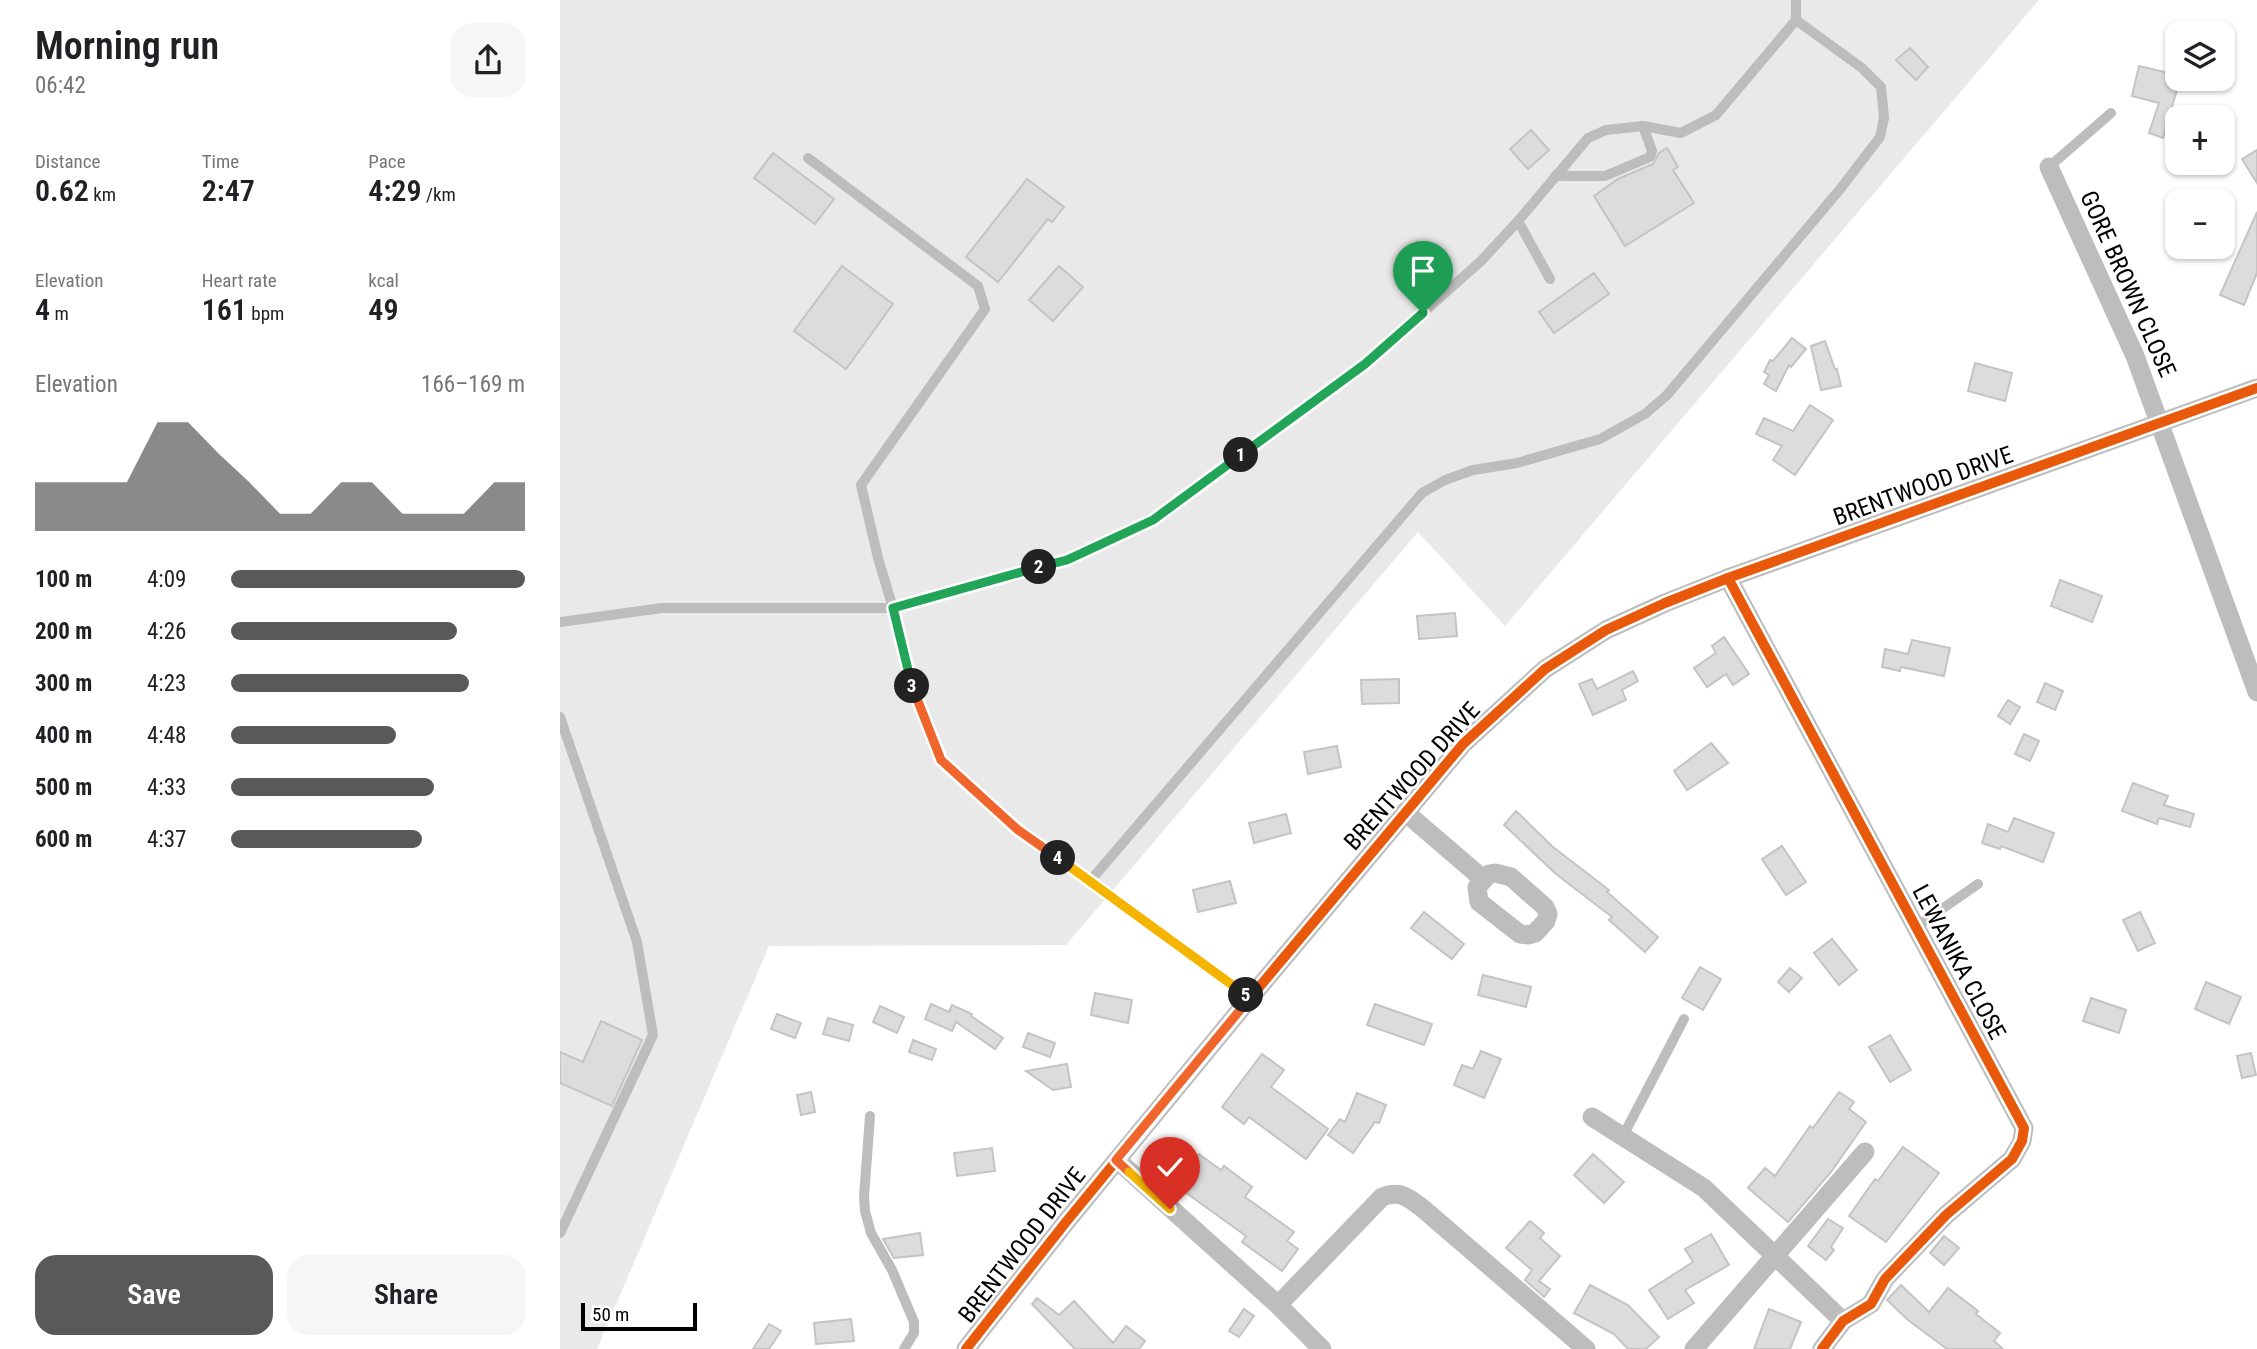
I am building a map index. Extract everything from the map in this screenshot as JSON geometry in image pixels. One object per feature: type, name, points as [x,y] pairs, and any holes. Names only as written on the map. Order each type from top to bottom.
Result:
[{"type":"street","name":"GORE BROWN CLOSE","points":[[2049,167],[2135,356],[2257,692]]},
{"type":"street","name":"BRENTWOOD DRIVE","points":[[967,1349],[1116,1160],[1405,812],[1463,744],[1545,669],[1606,630],[1728,578],[2257,388]]},
{"type":"street","name":"LEWANIKA CLOSE","points":[[1728,578],[2024,1128],[2022,1141],[2012,1159],[1946,1215],[1885,1279],[1871,1304],[1843,1321]]},
{"type":"street","points":[[1405,812],[1483,879]]},
{"type":"street","points":[[1592,1117],[1704,1188],[1843,1321],[1822,1349]]},
{"type":"street","points":[[1694,1349],[1866,1152]]},
{"type":"street","points":[[1116,1160],[1278,1305],[1322,1349]]},
{"type":"street","points":[[1278,1305],[1382,1197],[1393,1193],[1406,1197],[1421,1207],[1586,1349]]},
{"type":"lane","points":[[560,622],[662,608],[893,608],[1067,560],[1153,520],[1365,364],[1482,261],[1588,138],[1606,130],[1643,126],[1681,133],[1716,115],[1796,20],[1796,0]]},
{"type":"lane","points":[[1091,880],[1422,493],[1473,470],[1517,463],[1600,439],[1644,414],[1667,395],[1841,188],[1880,137],[1884,118],[1881,86],[1862,68],[1796,20]]},
{"type":"lane","points":[[2049,167],[2111,113]]},
{"type":"lane","points":[[1556,176],[1605,176],[1650,157],[1652,151],[1643,126]]},
{"type":"lane","points":[[807,158],[978,286],[985,309],[861,485],[911,683],[941,760],[1018,830],[1091,880],[1250,998]]},
{"type":"lane","points":[[1518,221],[1550,279]]},
{"type":"lane","points":[[560,717],[637,942],[653,1035],[560,1233]]},
{"type":"lane","points":[[1916,927],[1978,884]]},
{"type":"lane","points":[[1623,1136],[1684,1018]]},
{"type":"lane","points":[[870,1116],[865,1211],[871,1233],[892,1270],[914,1322],[914,1333],[904,1349]]},
{"type":"shaded area","points":[[560,0],[2039,0],[1505,626],[1418,532],[1066,945],[769,946],[597,1349],[560,1349]]},
{"type":"building","points":[[1910,48],[1928,67],[1916,80],[1896,60]]},
{"type":"building","points":[[2139,66],[2165,72],[2165,91],[2177,91],[2173,105],[2165,105],[2163,138],[2149,133],[2159,103],[2132,96]]},
{"type":"building","points":[[1531,130],[1549,150],[1528,169],[1510,149]]},
{"type":"building","points":[[1667,148],[1678,167],[1673,170],[1694,203],[1625,246],[1594,196],[1618,179],[1653,164],[1659,153]]},
{"type":"building","points":[[2257,150],[2257,183],[2242,159]]},
{"type":"building","points":[[773,153],[834,199],[815,224],[754,178]]},
{"type":"building","points":[[1027,179],[1064,207],[1052,222],[1048,219],[998,282],[966,257]]},
{"type":"building","points":[[2257,212],[2257,273],[2244,305],[2220,295]]},
{"type":"building","points":[[842,266],[893,304],[846,369],[794,331]]},
{"type":"building","points":[[1059,266],[1083,287],[1053,321],[1029,300]]},
{"type":"building","points":[[1594,273],[1609,294],[1554,333],[1539,312]]},
{"type":"building","points":[[1792,338],[1806,349],[1791,367],[1789,365],[1776,391],[1764,384],[1769,375],[1764,372],[1770,360],[1773,361]]},
{"type":"building","points":[[1825,341],[1841,386],[1821,390],[1811,346]]},
{"type":"building","points":[[1975,363],[2012,373],[2005,401],[1968,391]]},
{"type":"building","points":[[1810,405],[1833,420],[1795,475],[1773,460],[1782,446],[1756,434],[1764,418],[1793,431]]},
{"type":"building","points":[[2060,580],[2102,596],[2092,622],[2051,606]]},
{"type":"building","points":[[1455,613],[1457,636],[1419,639],[1417,616]]},
{"type":"building","points":[[1724,637],[1749,674],[1733,685],[1726,674],[1707,687],[1694,668],[1716,653],[1712,646]]},
{"type":"building","points":[[1912,640],[1950,648],[1944,676],[1901,667],[1900,671],[1882,667],[1885,649],[1908,654]]},
{"type":"building","points":[[1633,671],[1638,681],[1622,690],[1626,700],[1593,715],[1579,684],[1592,679],[1597,689]]},
{"type":"building","points":[[1399,679],[1399,703],[1362,704],[1361,680]]},
{"type":"building","points":[[2045,683],[2063,691],[2055,710],[2037,702]]},
{"type":"building","points":[[2008,700],[2020,707],[2010,724],[1998,716]]},
{"type":"building","points":[[2024,734],[2039,741],[2030,761],[2015,754]]},
{"type":"building","points":[[1711,743],[1728,763],[1687,790],[1674,771]]},
{"type":"building","points":[[1337,746],[1341,767],[1308,774],[1304,752]]},
{"type":"building","points":[[2133,783],[2168,796],[2164,805],[2194,814],[2190,827],[2159,818],[2157,824],[2122,811]]},
{"type":"building","points":[[1516,811],[1553,847],[1609,890],[1607,892],[1658,937],[1645,952],[1609,920],[1612,917],[1556,874],[1504,825]]},
{"type":"building","points":[[1286,814],[1291,833],[1254,843],[1249,823]]},
{"type":"building","points":[[2014,818],[2054,833],[2043,862],[2001,846],[2000,849],[1982,843],[1988,824],[2008,832]]},
{"type":"building","points":[[1782,846],[1806,882],[1786,895],[1762,859]]},
{"type":"building","points":[[1230,881],[1236,903],[1198,912],[1193,890]]},
{"type":"building","points":[[1424,912],[1464,944],[1452,959],[1411,928]]},
{"type":"building","points":[[2140,912],[2155,943],[2138,951],[2123,920]]},
{"type":"building","points":[[1832,939],[1857,970],[1839,985],[1814,953]]},
{"type":"building","points":[[1700,967],[1721,979],[1703,1010],[1682,998]]},
{"type":"building","points":[[1790,968],[1802,978],[1789,992],[1778,982]]},
{"type":"building","points":[[1483,975],[1531,987],[1526,1007],[1478,995]]},
{"type":"building","points":[[2206,982],[2241,997],[2229,1024],[2195,1009]]},
{"type":"building","points":[[1095,993],[1132,1000],[1128,1023],[1091,1015]]},
{"type":"building","points":[[2091,998],[2126,1010],[2119,1033],[2083,1021]]},
{"type":"building","points":[[931,1004],[949,1012],[952,1005],[972,1014],[971,1016],[1003,1038],[995,1049],[956,1022],[952,1031],[925,1019]]},
{"type":"building","points":[[1375,1004],[1432,1024],[1424,1045],[1367,1025]]},
{"type":"building","points":[[880,1006],[904,1017],[897,1033],[873,1022]]},
{"type":"building","points":[[777,1014],[801,1023],[795,1038],[771,1029]]},
{"type":"building","points":[[828,1018],[853,1025],[849,1041],[823,1034]]},
{"type":"building","points":[[601,1021],[642,1040],[612,1106],[560,1083],[560,1052],[583,1062]]},
{"type":"building","points":[[1028,1033],[1055,1043],[1050,1057],[1023,1047]]},
{"type":"building","points":[[1890,1035],[1911,1070],[1890,1082],[1869,1047]]},
{"type":"building","points":[[913,1040],[936,1049],[932,1060],[909,1052]]},
{"type":"building","points":[[1481,1051],[1501,1059],[1484,1098],[1454,1085],[1462,1065],[1473,1069]]},
{"type":"building","points":[[2251,1053],[2256,1075],[2242,1078],[2237,1056]]},
{"type":"building","points":[[1262,1054],[1284,1070],[1271,1087],[1328,1129],[1306,1159],[1249,1117],[1244,1124],[1222,1107]]},
{"type":"building","points":[[1067,1064],[1071,1087],[1053,1090],[1026,1071]]},
{"type":"building","points":[[811,1092],[815,1112],[801,1115],[797,1095]]},
{"type":"building","points":[[1839,1092],[1854,1102],[1849,1109],[1866,1122],[1831,1172],[1788,1222],[1748,1188],[1765,1168],[1775,1176],[1810,1126],[1813,1128]]},
{"type":"building","points":[[1357,1093],[1386,1105],[1379,1123],[1375,1122],[1353,1153],[1328,1135],[1340,1119],[1345,1122]]},
{"type":"building","points":[[1903,1147],[1939,1173],[1886,1242],[1849,1216],[1875,1179],[1878,1181]]},
{"type":"building","points":[[992,1148],[995,1171],[957,1176],[954,1153]]},
{"type":"building","points":[[1180,1148],[1195,1159],[1199,1154],[1221,1170],[1224,1166],[1252,1187],[1245,1197],[1294,1232],[1287,1241],[1298,1249],[1282,1271],[1242,1242],[1246,1236],[1160,1174]]},
{"type":"building","points":[[1593,1154],[1624,1182],[1604,1203],[1574,1175]]},
{"type":"building","points":[[1828,1219],[1843,1228],[1831,1247],[1834,1250],[1826,1260],[1808,1246]]},
{"type":"building","points":[[1530,1221],[1544,1233],[1540,1238],[1560,1256],[1539,1281],[1550,1289],[1544,1297],[1525,1280],[1532,1270],[1506,1248]]},
{"type":"building","points":[[920,1233],[923,1255],[894,1258],[883,1239]]},
{"type":"building","points":[[1711,1234],[1729,1265],[1685,1290],[1694,1303],[1668,1319],[1649,1290],[1693,1262],[1685,1249]]},
{"type":"building","points":[[1944,1236],[1959,1248],[1944,1265],[1930,1253]]},
{"type":"building","points":[[1590,1285],[1628,1305],[1659,1337],[1646,1349],[1628,1349],[1614,1334],[1574,1313]]},
{"type":"building","points":[[1901,1285],[1929,1312],[1948,1288],[1978,1311],[1976,1314],[2000,1333],[1994,1341],[2003,1349],[1947,1349],[1908,1320],[1887,1300]]},
{"type":"building","points":[[1037,1298],[1059,1315],[1074,1301],[1113,1343],[1126,1326],[1145,1341],[1139,1349],[1075,1349],[1032,1304]]},
{"type":"building","points":[[1244,1309],[1254,1316],[1239,1337],[1229,1331]]},
{"type":"building","points":[[1769,1309],[1801,1322],[1790,1349],[1754,1349]]},
{"type":"building","points":[[851,1319],[854,1341],[816,1344],[814,1323]]},
{"type":"building","points":[[769,1324],[781,1331],[769,1349],[753,1349]]},
{"type":"cycle path","points":[[966,1349],[1066,1222],[1250,998],[1463,744],[1545,669],[1606,630],[1728,578],[2257,388]]},
{"type":"cycle path","points":[[1728,578],[2024,1128],[2022,1141],[2012,1159],[1946,1215],[1885,1279],[1871,1304],[1843,1321],[1822,1349]]},
{"type":"route","points":[[1170,1209],[1116,1160],[1250,998],[1110,894],[1018,830],[941,760],[911,683],[893,608],[1067,560],[1153,520],[1365,364],[1423,313]]}]
